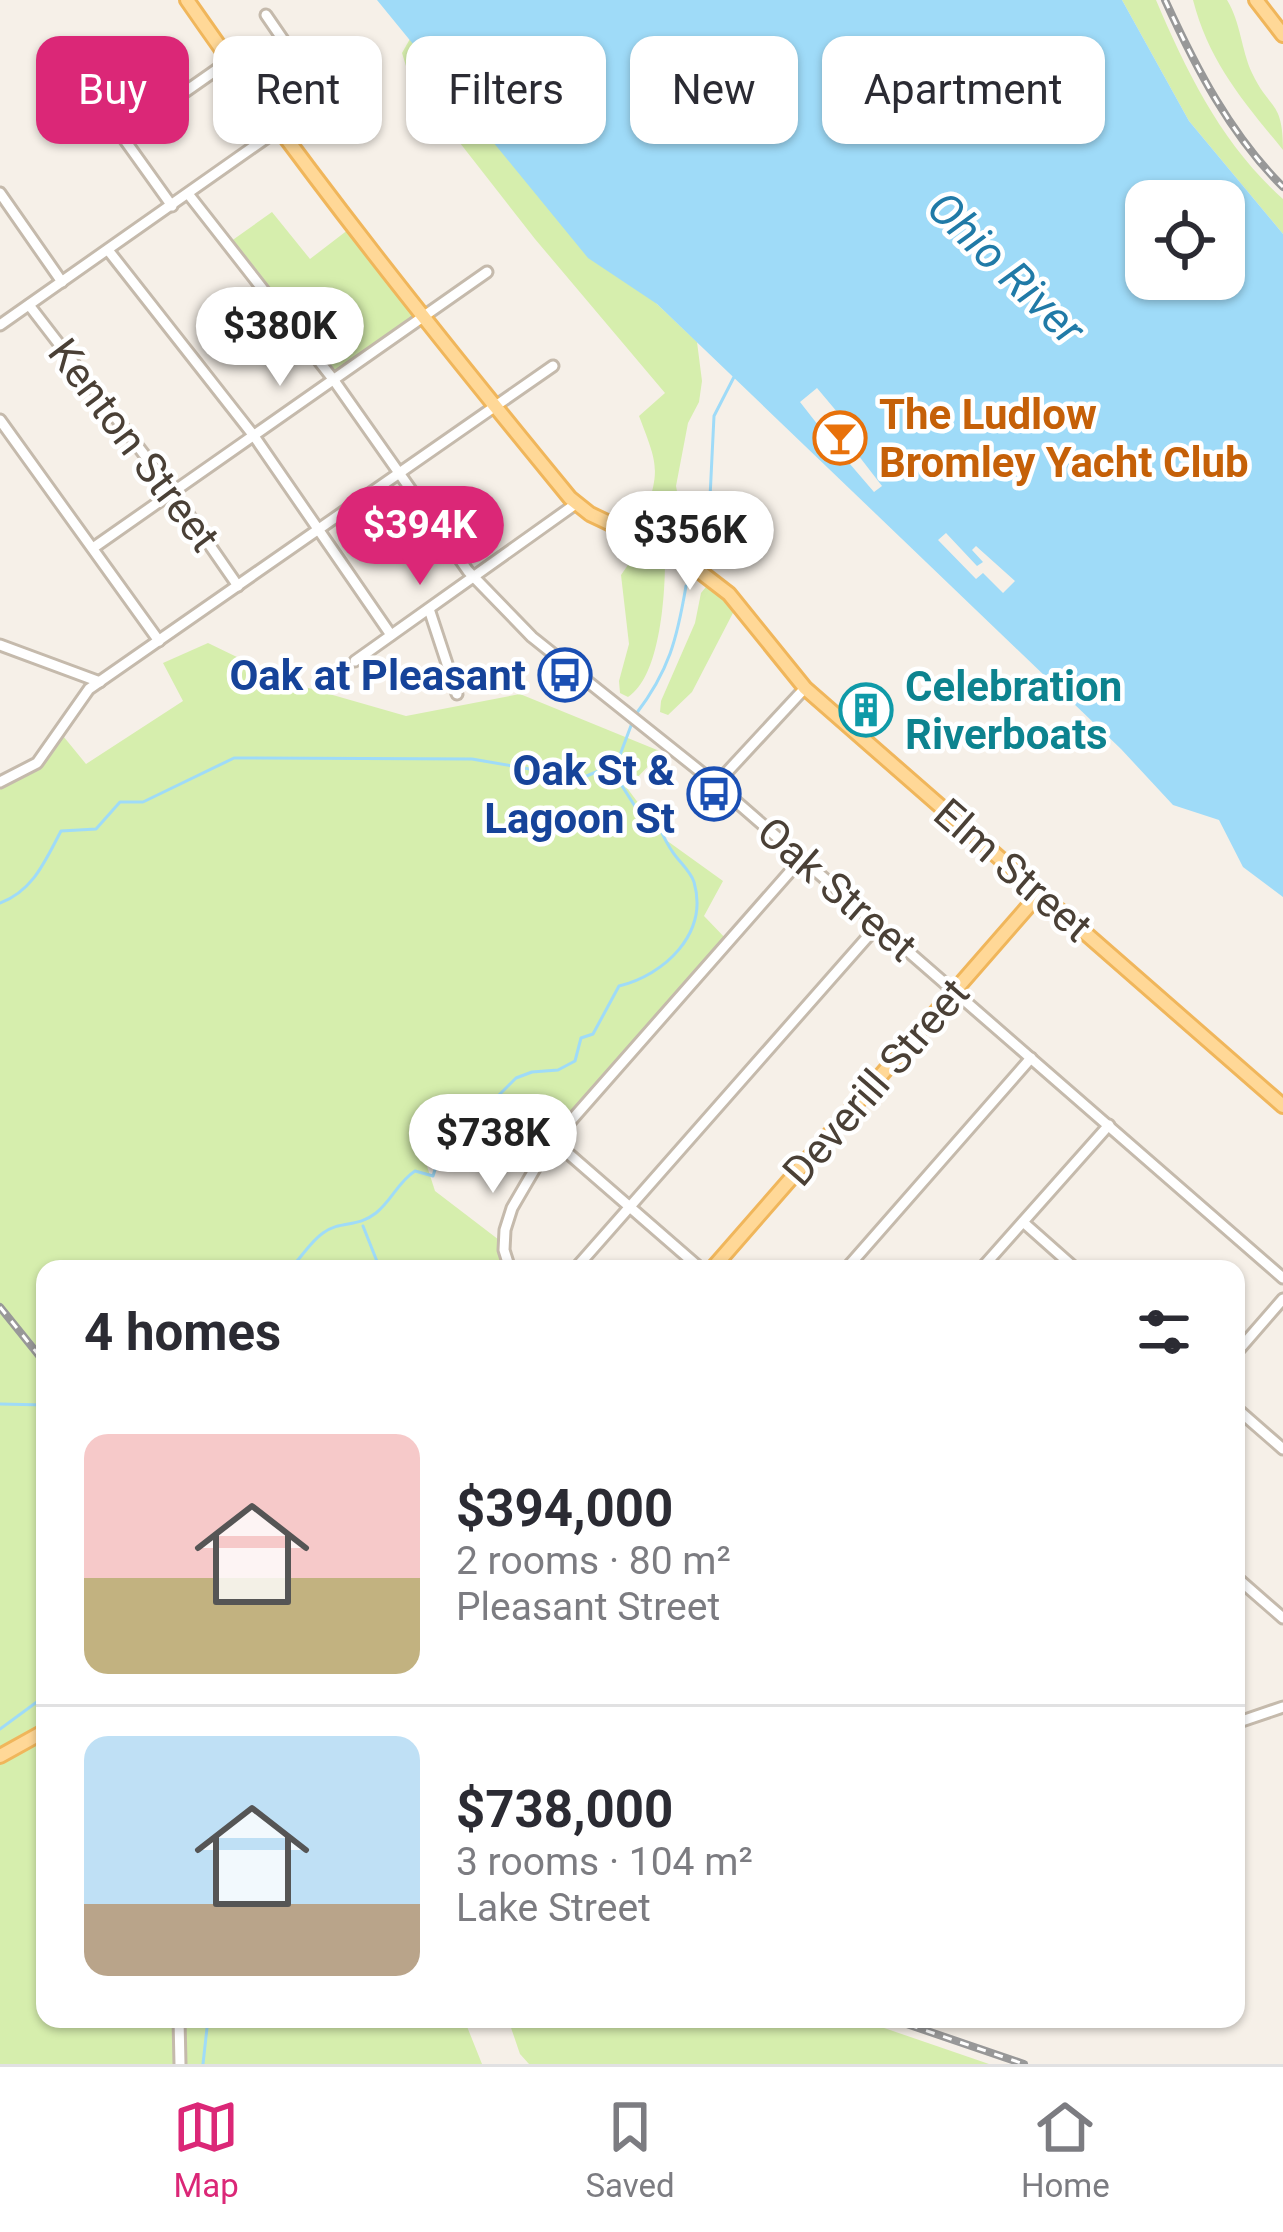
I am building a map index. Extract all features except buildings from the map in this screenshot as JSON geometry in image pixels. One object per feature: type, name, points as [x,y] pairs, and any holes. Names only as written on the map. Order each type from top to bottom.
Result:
[{"type":"main road","points":[[187,0],[213,37]]},
{"type":"main road","points":[[1256,0],[1283,35]]},
{"type":"main road","points":[[290,144],[423,317],[577,503]]},
{"type":"main road","name":"Elm Street","points":[[577,503],[699,569],[740,605],[805,688],[1283,1106]]},
{"type":"main road","name":"Deverill Street","points":[[720,1260],[1039,894]]},
{"type":"main road","points":[[0,1756],[36,1736]]},
{"type":"street","points":[[266,15],[280,36]]},
{"type":"street","points":[[128,144],[172,206]]},
{"type":"street","points":[[0,325],[261,144]]},
{"type":"street","points":[[0,193],[62,282]]},
{"type":"street","name":"Oak Street","points":[[189,194],[333,380],[474,578],[547,649],[716,784],[1283,1278]]},
{"type":"street","points":[[108,250],[254,436],[392,635]]},
{"type":"street","points":[[93,548],[487,272]]},
{"type":"street","name":"Kenton Street","points":[[29,305],[173,492],[238,586]]},
{"type":"street","points":[[0,782],[37,763],[75,705],[100,682],[553,366]]},
{"type":"street","points":[[0,420],[159,641]]},
{"type":"street","points":[[356,661],[577,503]]},
{"type":"street","points":[[429,609],[457,694]]},
{"type":"street","points":[[0,645],[100,682]]},
{"type":"street","points":[[716,784],[805,688]]},
{"type":"street","points":[[508,1260],[503,1243],[512,1208],[538,1161],[802,858]]},
{"type":"street","points":[[583,1260],[878,925]]},
{"type":"street","points":[[854,1260],[1031,1058]]},
{"type":"street","points":[[989,1260],[1108,1125]]},
{"type":"street","points":[[554,1141],[691,1260]]},
{"type":"street","points":[[1023,1222],[1066,1260]]},
{"type":"street","points":[[1245,1343],[1283,1299]]},
{"type":"street","points":[[1245,1416],[1283,1448]]},
{"type":"street","points":[[1245,1585],[1283,1618]]},
{"type":"street","points":[[1245,1720],[1283,1707]]},
{"type":"street","points":[[179,2028],[180,2064]]},
{"type":"green space","points":[[1122,0],[1156,0],[1224,132],[1283,199],[1283,234],[1245,188],[1245,180],[1238,180],[1189,121]]},
{"type":"green space","points":[[1193,0],[1227,0],[1252,73],[1278,114],[1283,150],[1218,62]]},
{"type":"green space","points":[[461,144],[516,144],[657,304],[697,342],[702,381],[699,402],[688,423],[676,486],[685,534],[681,538],[643,522],[655,469],[639,416],[665,393]]},
{"type":"green space","points":[[272,212],[310,259],[353,226],[423,317],[333,379],[227,244]]},
{"type":"green space","points":[[639,549],[655,550],[665,562],[664,595],[654,654],[639,687],[628,697],[620,693],[619,681],[629,644],[621,575]]},
{"type":"green space","points":[[706,587],[713,588],[734,611],[692,692],[668,715],[660,712],[661,701]]},
{"type":"green space","points":[[208,643],[291,683],[406,716],[520,694],[662,752],[627,788],[666,840],[723,881],[704,916],[729,942],[571,1121],[522,1095],[508,1109],[450,1119],[426,1163],[435,1191],[503,1243],[508,1260],[36,1260],[36,2028],[468,2028],[482,2064],[0,2064],[0,781],[37,763],[59,731],[86,764],[183,701],[163,663]]},
{"type":"green space","points":[[511,2028],[884,2028],[989,2064],[529,2064],[520,2054]]},
{"type":"water","name":"Ohio River","points":[[377,0],[1122,0],[1189,121],[1238,180],[1125,180],[1125,300],[1245,300],[1245,188],[1283,234],[1283,897],[1243,867],[1219,820],[1173,805],[1121,749],[657,304],[588,258],[495,144],[606,144],[606,36],[406,36]]},
{"type":"pier","points":[[817,388],[864,444],[855,451],[882,486],[874,492],[825,435],[831,430],[825,421],[818,425],[800,402]]},
{"type":"pier","points":[[946,533],[977,566],[983,562],[972,550],[976,546],[1015,581],[1003,593],[983,573],[976,579],[938,540]]},
{"type":"waterway","points":[[709,518],[714,416],[735,375]]},
{"type":"waterway","points":[[636,714],[670,654],[686,586]]},
{"type":"waterway","points":[[0,903],[30,883],[61,831],[96,829],[120,802],[143,802],[234,758],[472,759],[582,778],[617,763],[632,723]]},
{"type":"waterway","points":[[298,1260],[323,1233],[376,1213],[415,1171],[433,1176],[449,1125],[462,1109],[494,1100],[516,1078],[558,1070],[575,1061],[581,1038],[593,1034],[619,986],[666,962],[689,935],[697,901],[694,882],[654,817],[638,811],[610,767]]},
{"type":"waterway","points":[[363,1226],[376,1260]]},
{"type":"waterway","points":[[0,1404],[36,1405]]},
{"type":"waterway","points":[[0,1729],[36,1703]]},
{"type":"waterway","points":[[203,2064],[207,2028]]},
{"type":"railway","points":[[1165,0],[1216,99],[1283,187]]},
{"type":"railway","points":[[0,1307],[36,1352]]},
{"type":"railway","points":[[918,2028],[1024,2064]]},
{"type":"place","name":"The Ludlow Bromley Yacht Club","points":[[840,438]]},
{"type":"place","name":"Oak at Pleasant","points":[[565,675]]},
{"type":"place","name":"Celebration Riverboats","points":[[866,710]]},
{"type":"place","name":"Oak St & Lagoon St","points":[[714,794]]}]
